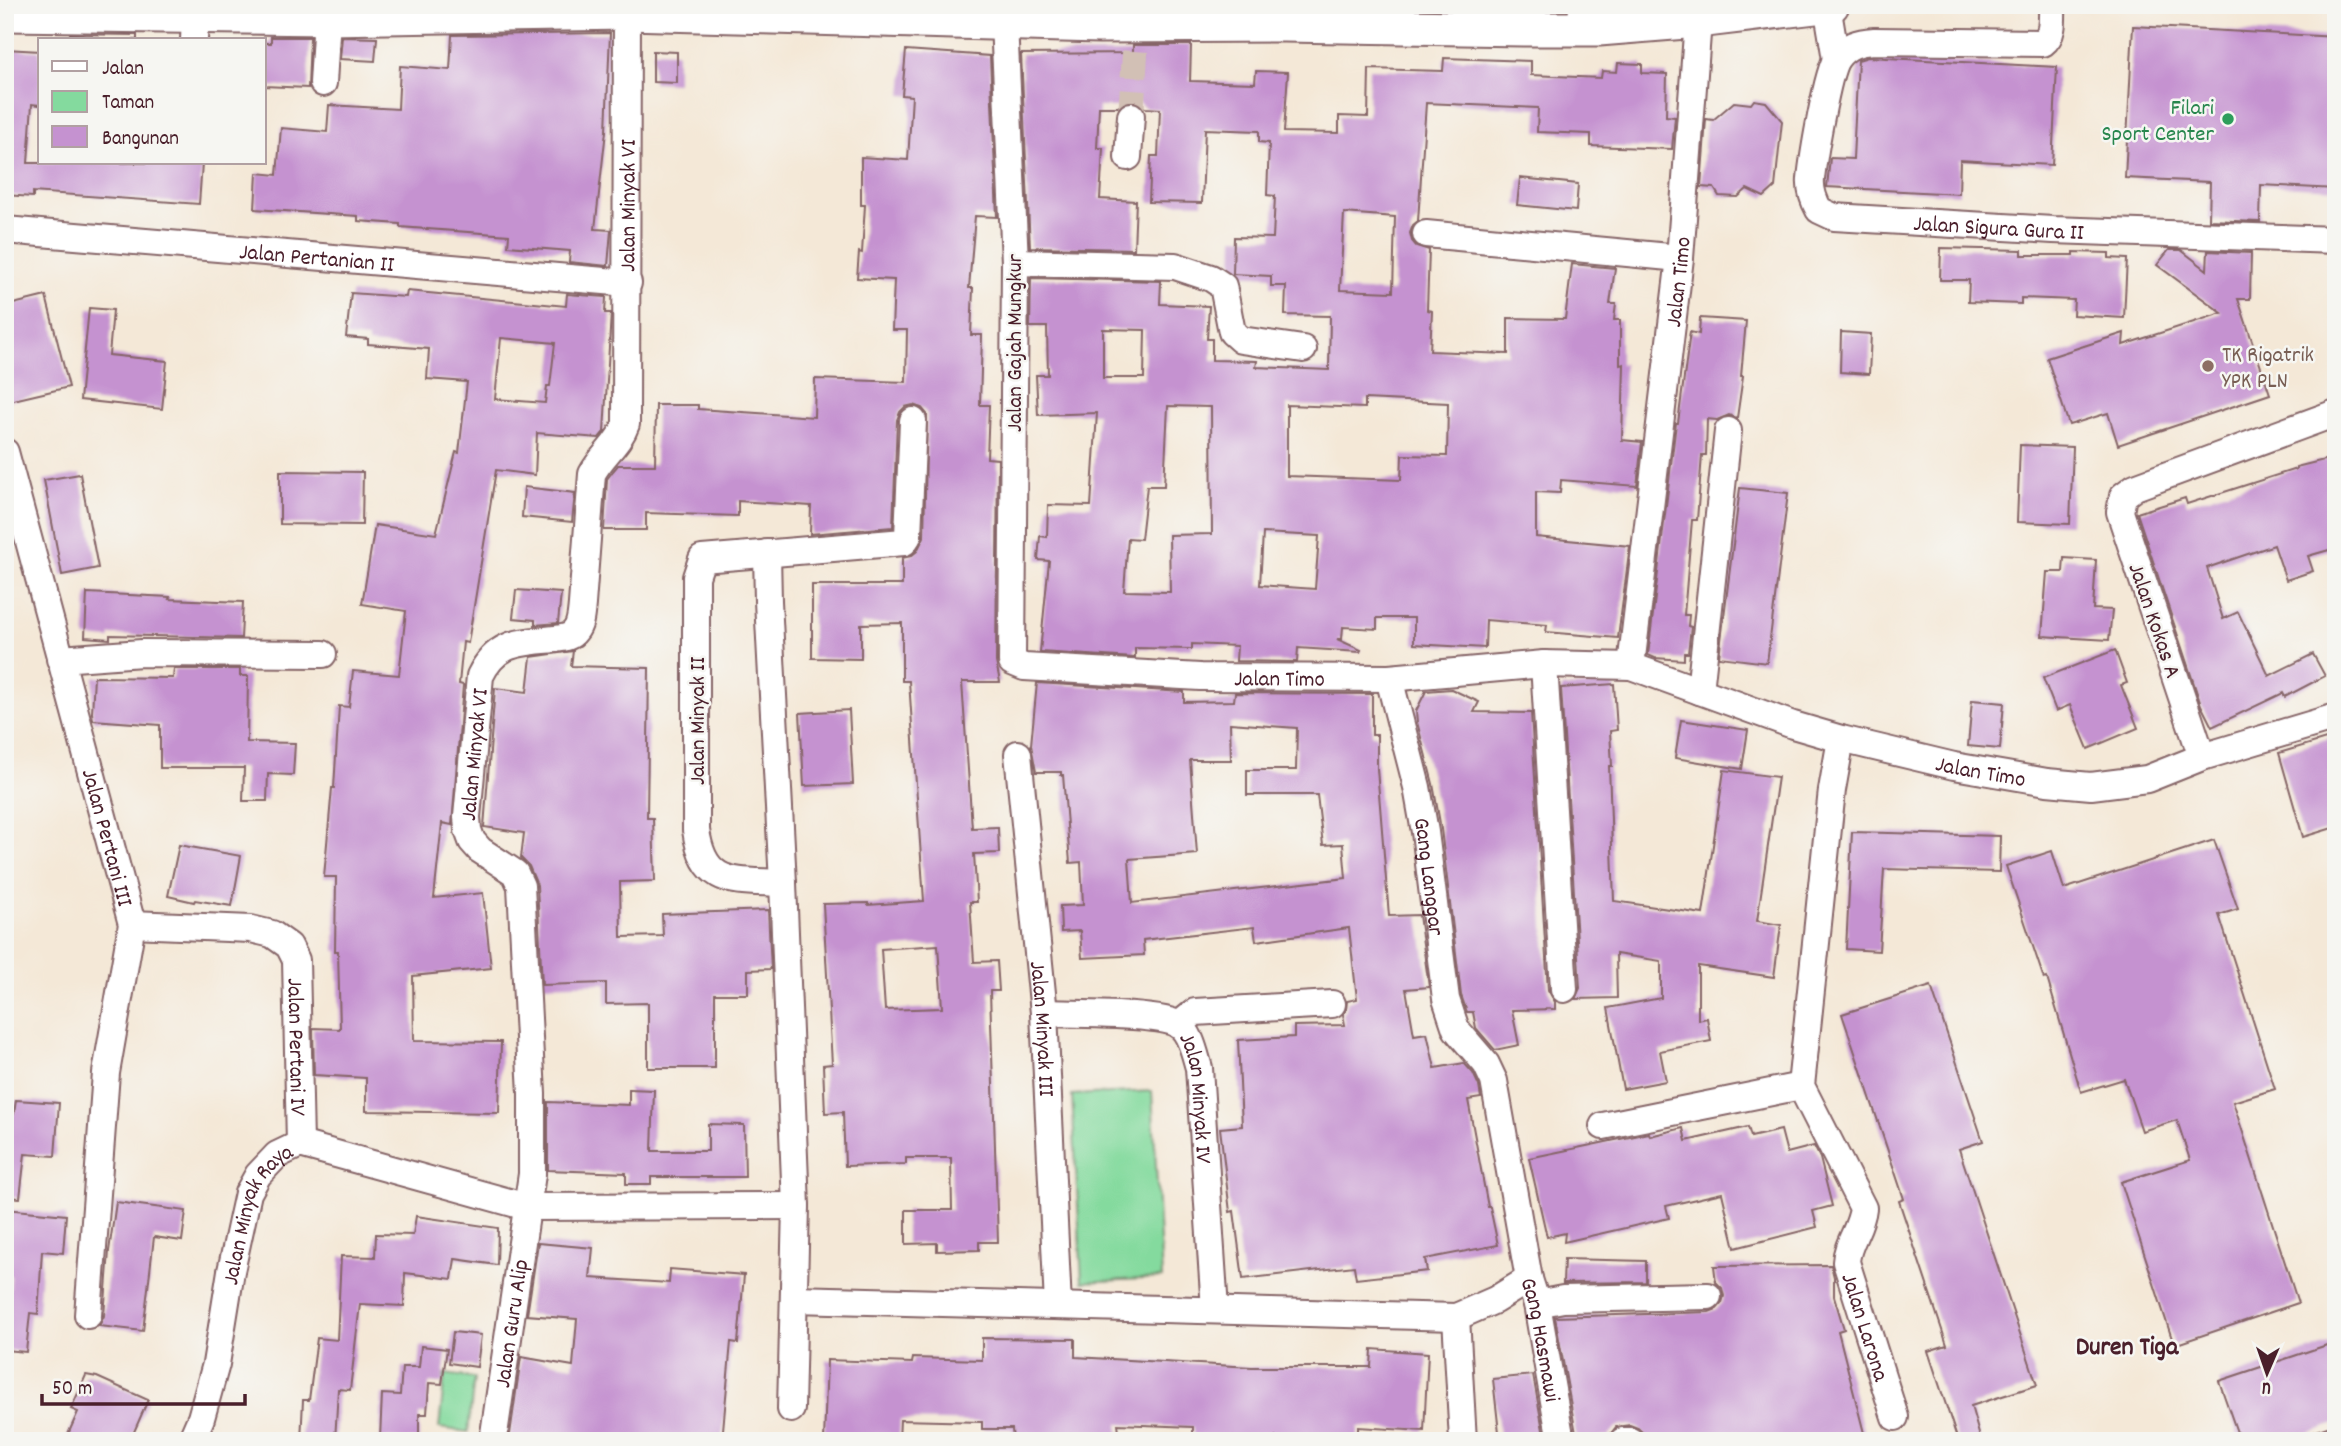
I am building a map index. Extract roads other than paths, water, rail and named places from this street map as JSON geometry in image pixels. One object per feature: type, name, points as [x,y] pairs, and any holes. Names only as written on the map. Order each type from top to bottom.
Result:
[{"type":"street","points":[[5,14],[194,29],[327,18],[627,9],[878,12],[1004,23],[1099,16],[1136,33],[1238,15],[1581,17],[1698,21],[1828,5]]},
{"type":"street","name":"Jalan Sigura Gura II","points":[[1828,5],[1836,59],[1830,72],[1811,181],[1813,199],[1819,211],[1827,216],[2053,230],[2336,240]]},
{"type":"street","points":[[1836,59],[1848,46],[1860,42],[2043,43],[2051,33],[2052,5]]},
{"type":"street","name":"Jalan Minyak VI","points":[[527,1207],[532,1174],[532,1094],[521,886],[516,873],[480,850],[472,841],[467,817],[480,676],[488,659],[502,648],[524,642],[567,637],[575,632],[580,620],[592,474],[600,460],[622,436],[626,424],[627,9]]},
{"type":"street","points":[[323,83],[327,18]]},
{"type":"street","name":"Jalan Timo","points":[[1631,666],[1681,258],[1698,21]]},
{"type":"street","name":"Jalan Gajah Mungkur","points":[[1004,23],[1015,262],[1012,662]]},
{"type":"street","points":[[1128,157],[1131,116]]},
{"type":"street","name":"Jalan Pertanian II","points":[[5,230],[628,283]]},
{"type":"street","points":[[1426,234],[1681,258]]},
{"type":"street","points":[[1015,262],[1175,266],[1211,278],[1223,286],[1233,331],[1241,340],[1303,349]]},
{"type":"street","name":"Jalan Kokas A","points":[[2202,757],[2120,512],[2123,496],[2135,487],[2336,414]]},
{"type":"street","name":"Jalan Minyak II","points":[[783,883],[721,877],[705,862],[699,850],[696,830],[696,577],[702,559],[904,542],[908,536],[913,421]]},
{"type":"street","points":[[1700,691],[1728,431]]},
{"type":"street","name":"Jalan Pertani III","points":[[5,453],[132,924],[106,1073],[88,1315]]},
{"type":"street","points":[[767,553],[796,1206],[791,1409]]},
{"type":"street","points":[[60,659],[142,653],[323,654]]},
{"type":"street","name":"Jalan Timo","points":[[1012,662],[1024,667],[1200,677],[1389,678],[1544,664],[1631,666],[1793,725],[1841,739],[1954,766],[2046,782],[2091,786],[2147,779],[2202,757],[2336,717]]},
{"type":"street","points":[[1544,664],[1564,989]]},
{"type":"street","name":"Gang Langgar","points":[[1389,678],[1417,787],[1425,832],[1446,999],[1456,1029],[1486,1065],[1493,1081],[1533,1291]]},
{"type":"street","points":[[1602,1126],[1801,1086],[1830,803],[1841,739]]},
{"type":"street","name":"Jalan Minyak III","points":[[1018,754],[1044,1013],[1058,1306]]},
{"type":"street","name":"Jalan Pertani IV","points":[[132,924],[251,929],[272,934],[289,946],[296,960],[300,1144]]},
{"type":"street","points":[[1179,1025],[1195,1012],[1332,1004]]},
{"type":"street","name":"Jalan Minyak IV","points":[[1044,1013],[1160,1018],[1179,1025],[1189,1038],[1199,1068],[1215,1310]]},
{"type":"street","name":"Jalan Larona","points":[[1801,1086],[1863,1208],[1861,1224],[1847,1251],[1846,1262],[1895,1418]]},
{"type":"street","name":"Jalan Minyak Raya","points":[[191,1441],[201,1418],[216,1364],[231,1271],[248,1193],[258,1175],[277,1155],[300,1144],[527,1207]]},
{"type":"street","points":[[527,1207],[796,1206]]},
{"type":"street","name":"Jalan Guru Alip","points":[[493,1441],[527,1207]]},
{"type":"street","points":[[1533,1291],[1563,1298],[1708,1296]]},
{"type":"street","name":"Gang Hasmawi","points":[[1456,1317],[1495,1300],[1533,1291],[1561,1441]]},
{"type":"street","points":[[794,1299],[1456,1317],[1463,1441]]},
{"type":"street","points":[[1623,1441],[1630,1441]]},
{"type":"tunnel","points":[[1523,29],[1524,5]]},
{"type":"tunnel","points":[[1131,116],[1136,39]]},
{"type":"place","name":"Filari Sport Center","points":[[2228,119]]},
{"type":"place","name":"TK Rigatrik YPK PLN","points":[[2208,366]]},
{"type":"district","name":"Duren Tiga","points":[[2127,1345]]}]
